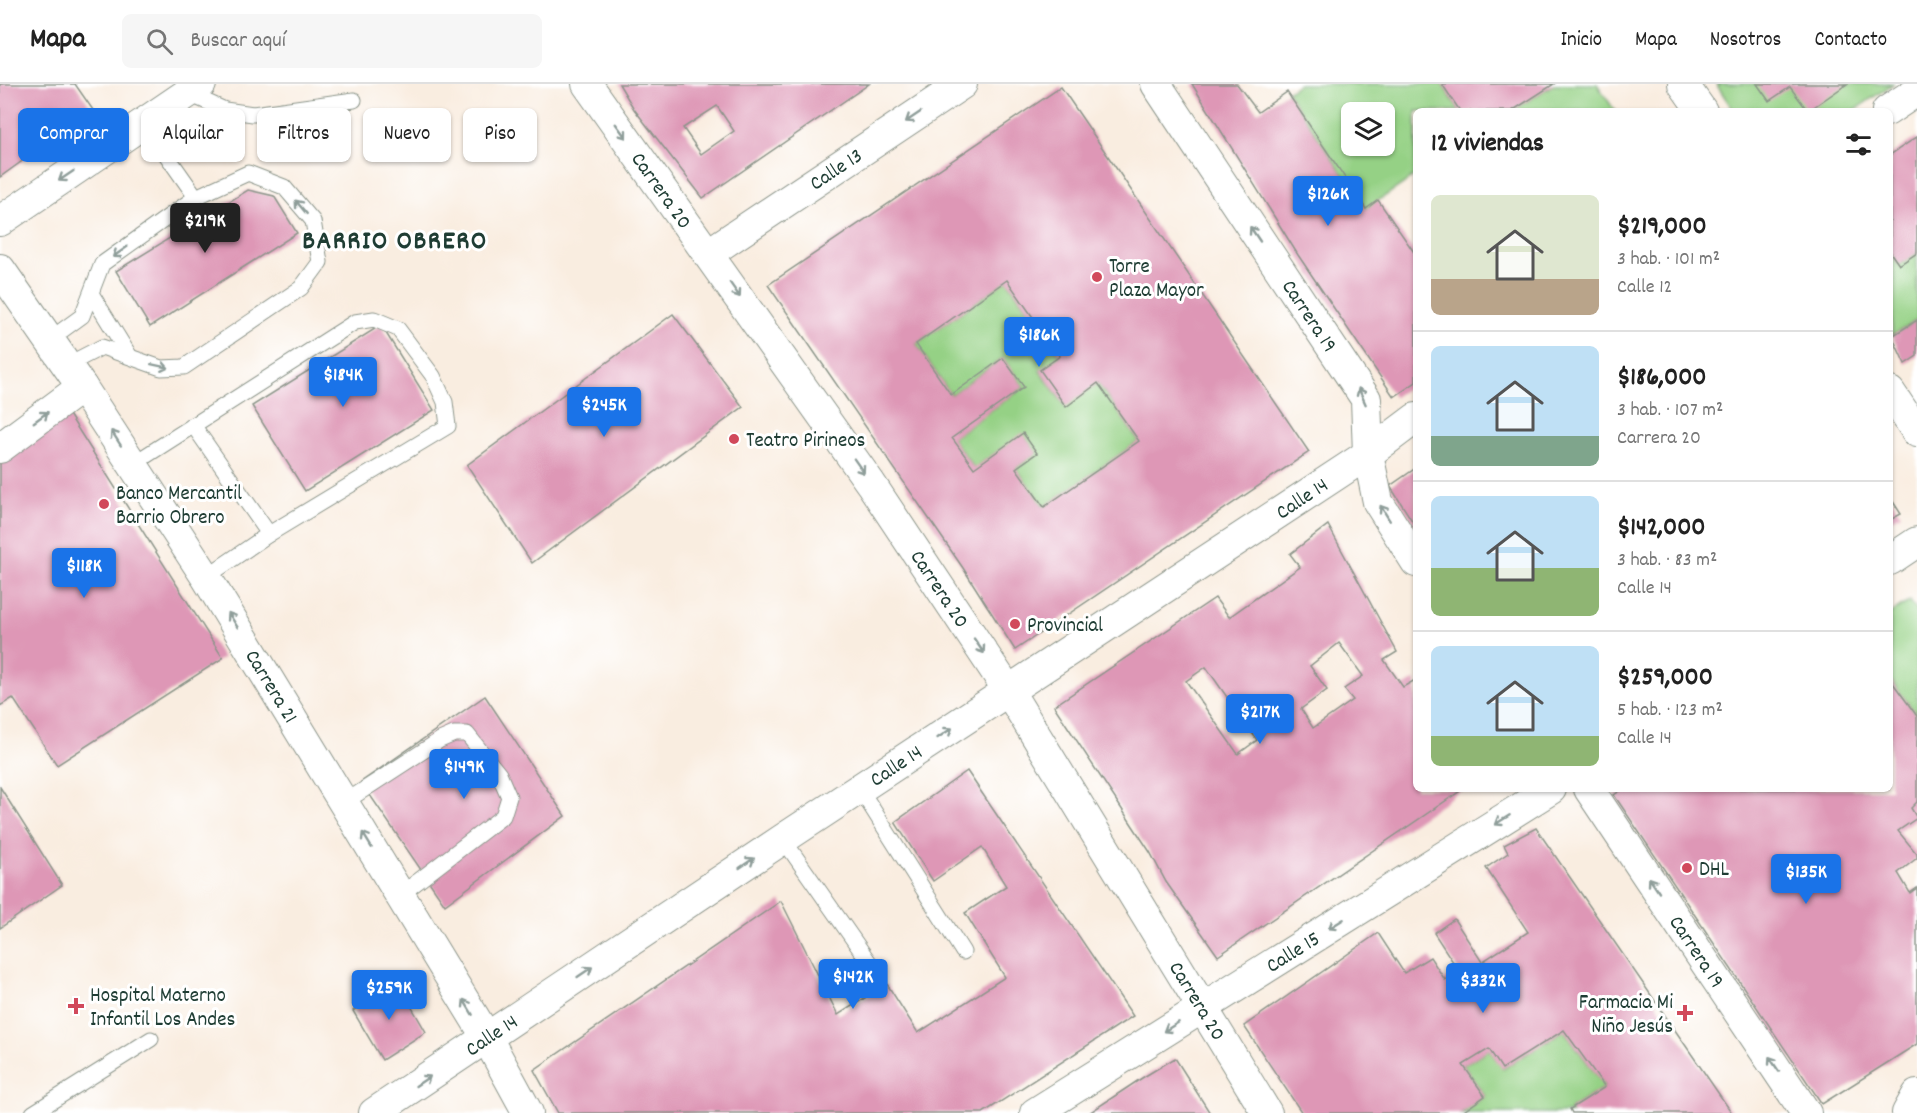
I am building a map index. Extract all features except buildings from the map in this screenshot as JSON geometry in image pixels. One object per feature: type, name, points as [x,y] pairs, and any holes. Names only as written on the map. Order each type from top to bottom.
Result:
[{"type":"street","name":"Carrera 20","points":[[586,84],[709,253],[871,484],[1008,690],[1267,1113]]},
{"type":"street","name":"Calle 13","points":[[709,253],[962,84]]},
{"type":"street","name":"Carrera 19","points":[[1156,84],[1366,399],[1368,454],[1378,502],[1413,557]]},
{"type":"street","points":[[1683,84],[1700,108]]},
{"type":"street","points":[[166,108],[194,89]]},
{"type":"street","points":[[1892,108],[1917,91]]},
{"type":"street","points":[[0,221],[141,125]]},
{"type":"street","name":"Carrera 21","points":[[0,269],[75,376],[206,577],[487,1038],[528,1113]]},
{"type":"street","points":[[0,448],[75,376]]},
{"type":"street","points":[[1893,396],[1917,432]]},
{"type":"street","name":"Calle 14","points":[[374,1113],[783,839],[1368,454],[1413,420]]},
{"type":"street","points":[[1893,558],[1917,542]]},
{"type":"street","name":"Calle 15","points":[[1035,1113],[1546,792]]},
{"type":"street","name":"Carrera 19","points":[[1591,792],[1806,1113]]},
{"type":"street","points":[[1907,1113],[1917,1095]]},
{"type":"lane","points":[[194,89],[225,110],[253,114],[354,100]]},
{"type":"lane","points":[[171,162],[196,197]]},
{"type":"lane","points":[[49,340],[82,316],[102,264],[196,197],[248,173],[284,187],[313,221],[320,262],[302,288],[184,366],[161,368],[102,347],[75,376]]},
{"type":"lane","points":[[92,295],[129,355]]},
{"type":"lane","points":[[133,464],[355,322],[374,319],[398,329],[433,376],[445,402],[448,426],[269,534],[206,577]]},
{"type":"lane","points":[[193,425],[269,534]]},
{"type":"lane","points":[[345,802],[440,740],[454,734],[467,734],[499,774],[509,797],[503,816],[400,896]]},
{"type":"lane","points":[[860,789],[963,952]]},
{"type":"lane","points":[[783,839],[876,972]]},
{"type":"lane","points":[[33,1113],[151,1039]]},
{"type":"green space","points":[[1299,84],[1442,84],[1458,108],[1413,108],[1413,177],[1366,209],[1287,92]]},
{"type":"green space","points":[[1554,84],[1597,84],[1613,108],[1517,108]]},
{"type":"green space","points":[[1716,84],[1893,84],[1857,108],[1732,108]]},
{"type":"green space","points":[[1917,253],[1917,320],[1893,335],[1893,256],[1899,265]]},
{"type":"green space","points":[[1007,280],[1060,356],[1040,371],[1065,406],[1098,383],[1139,441],[1044,507],[1016,468],[1037,453],[1023,434],[974,468],[952,438],[1024,387],[1003,358],[951,395],[916,344]]},
{"type":"green space","points":[[1910,601],[1917,611],[1917,716],[1893,683],[1893,612]]},
{"type":"green space","points":[[1564,1030],[1605,1087],[1570,1109],[1572,1113],[1461,1113],[1485,1096],[1463,1065],[1489,1049],[1503,1069]]},
{"type":"place","name":"Torre Plaza Mayor","points":[[1097,277]]},
{"type":"place","name":"Teatro Pirineos","points":[[734,439]]},
{"type":"place","name":"Banco Mercantil Barrio Obrero","points":[[104,504]]},
{"type":"place","name":"Provincial","points":[[1015,624]]},
{"type":"place","name":"DHL","points":[[1687,868]]},
{"type":"place","name":"Hospital Materno Infantil Los Andes","points":[[76,1006]]},
{"type":"place","name":"Farmacia Mi Niño Jesús","points":[[1685,1013]]},
{"type":"district","name":"BARRIO OBRERO","points":[[395,239]]}]
